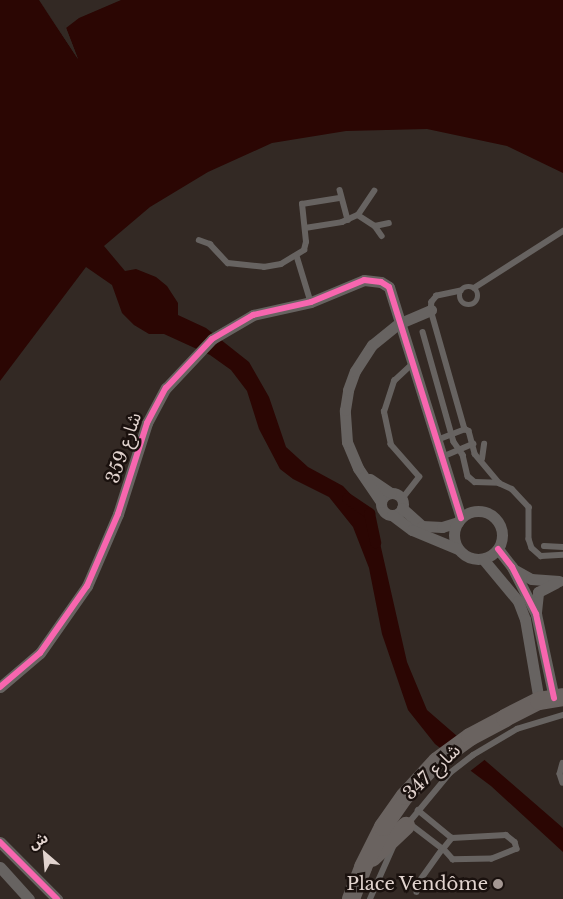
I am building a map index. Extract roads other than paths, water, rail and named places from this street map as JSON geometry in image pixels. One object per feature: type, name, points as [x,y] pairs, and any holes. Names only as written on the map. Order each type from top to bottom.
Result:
[{"type":"main road","name":"شارع 347","points":[[351,899],[363,867],[383,827],[405,796],[437,761],[556,699]]},
{"type":"main road","points":[[363,867],[407,825]]},
{"type":"street","name":"شارع 359","points":[[0,687],[40,653],[87,586],[118,514],[155,405],[185,367],[212,339],[233,325],[273,309],[311,302],[372,280],[381,282],[392,294],[413,363]]},
{"type":"street","points":[[431,313],[401,330],[376,349],[366,364],[353,393],[351,429],[356,451],[370,478],[391,493],[422,526],[442,527],[480,511],[494,516],[502,530],[498,549],[483,558],[472,558],[458,549],[412,530],[383,510],[381,502],[358,468],[347,442],[345,410],[348,390],[355,371],[372,346],[398,324],[431,313]]},
{"type":"street","points":[[413,363],[442,456],[459,520],[454,538],[458,549]]},
{"type":"street","points":[[381,502],[391,493]]},
{"type":"street","points":[[392,515],[402,504]]},
{"type":"street","points":[[498,549],[512,567],[536,614],[556,699]]},
{"type":"street","points":[[483,558],[518,601],[556,699]]},
{"type":"street","points":[[512,567],[531,579],[561,581]]},
{"type":"street","points":[[536,614],[538,592],[561,581]]},
{"type":"street","points":[[0,842],[57,899]]},
{"type":"street","points":[[0,867],[29,899]]},
{"type":"lane","points":[[340,190],[348,220]]},
{"type":"lane","points":[[305,228],[348,220],[358,216],[374,191]]},
{"type":"lane","points":[[198,240],[210,244],[228,263],[244,266],[272,266],[297,256],[306,242],[302,204],[341,198]]},
{"type":"lane","points":[[358,216],[375,226],[382,236]]},
{"type":"lane","points":[[375,226],[389,223]]},
{"type":"lane","points":[[499,483],[474,451],[472,436],[466,429],[431,313],[432,302],[437,296],[461,291],[467,287],[474,288],[563,231]]},
{"type":"lane","points":[[297,256],[311,302]]},
{"type":"lane","points":[[461,291],[461,301],[470,305],[478,298],[474,288]]},
{"type":"lane","points":[[423,332],[459,449],[472,480],[499,483],[512,489],[529,507],[529,539],[532,548],[541,556],[563,555]]},
{"type":"lane","points":[[402,504],[419,478],[391,445],[384,412],[394,381],[413,363]]},
{"type":"lane","points":[[437,440],[466,429]]},
{"type":"lane","points":[[442,456],[473,444]]},
{"type":"lane","points":[[482,459],[484,444]]},
{"type":"lane","points":[[544,546],[563,547]]},
{"type":"lane","name":"شارع 347","points":[[370,899],[385,861],[407,825],[418,810],[482,739],[563,715]]},
{"type":"lane","points":[[563,763],[560,774],[563,783]]},
{"type":"lane","points":[[407,825],[443,849],[453,860],[477,862],[517,850],[515,842],[506,836],[452,838],[418,810]]},
{"type":"lane","points":[[417,892],[418,884],[452,838]]},
{"type":"waterway","points":[[347,498],[369,513],[375,542]]},
{"type":"place","name":"Place Vendôme","points":[[498,884]]}]
